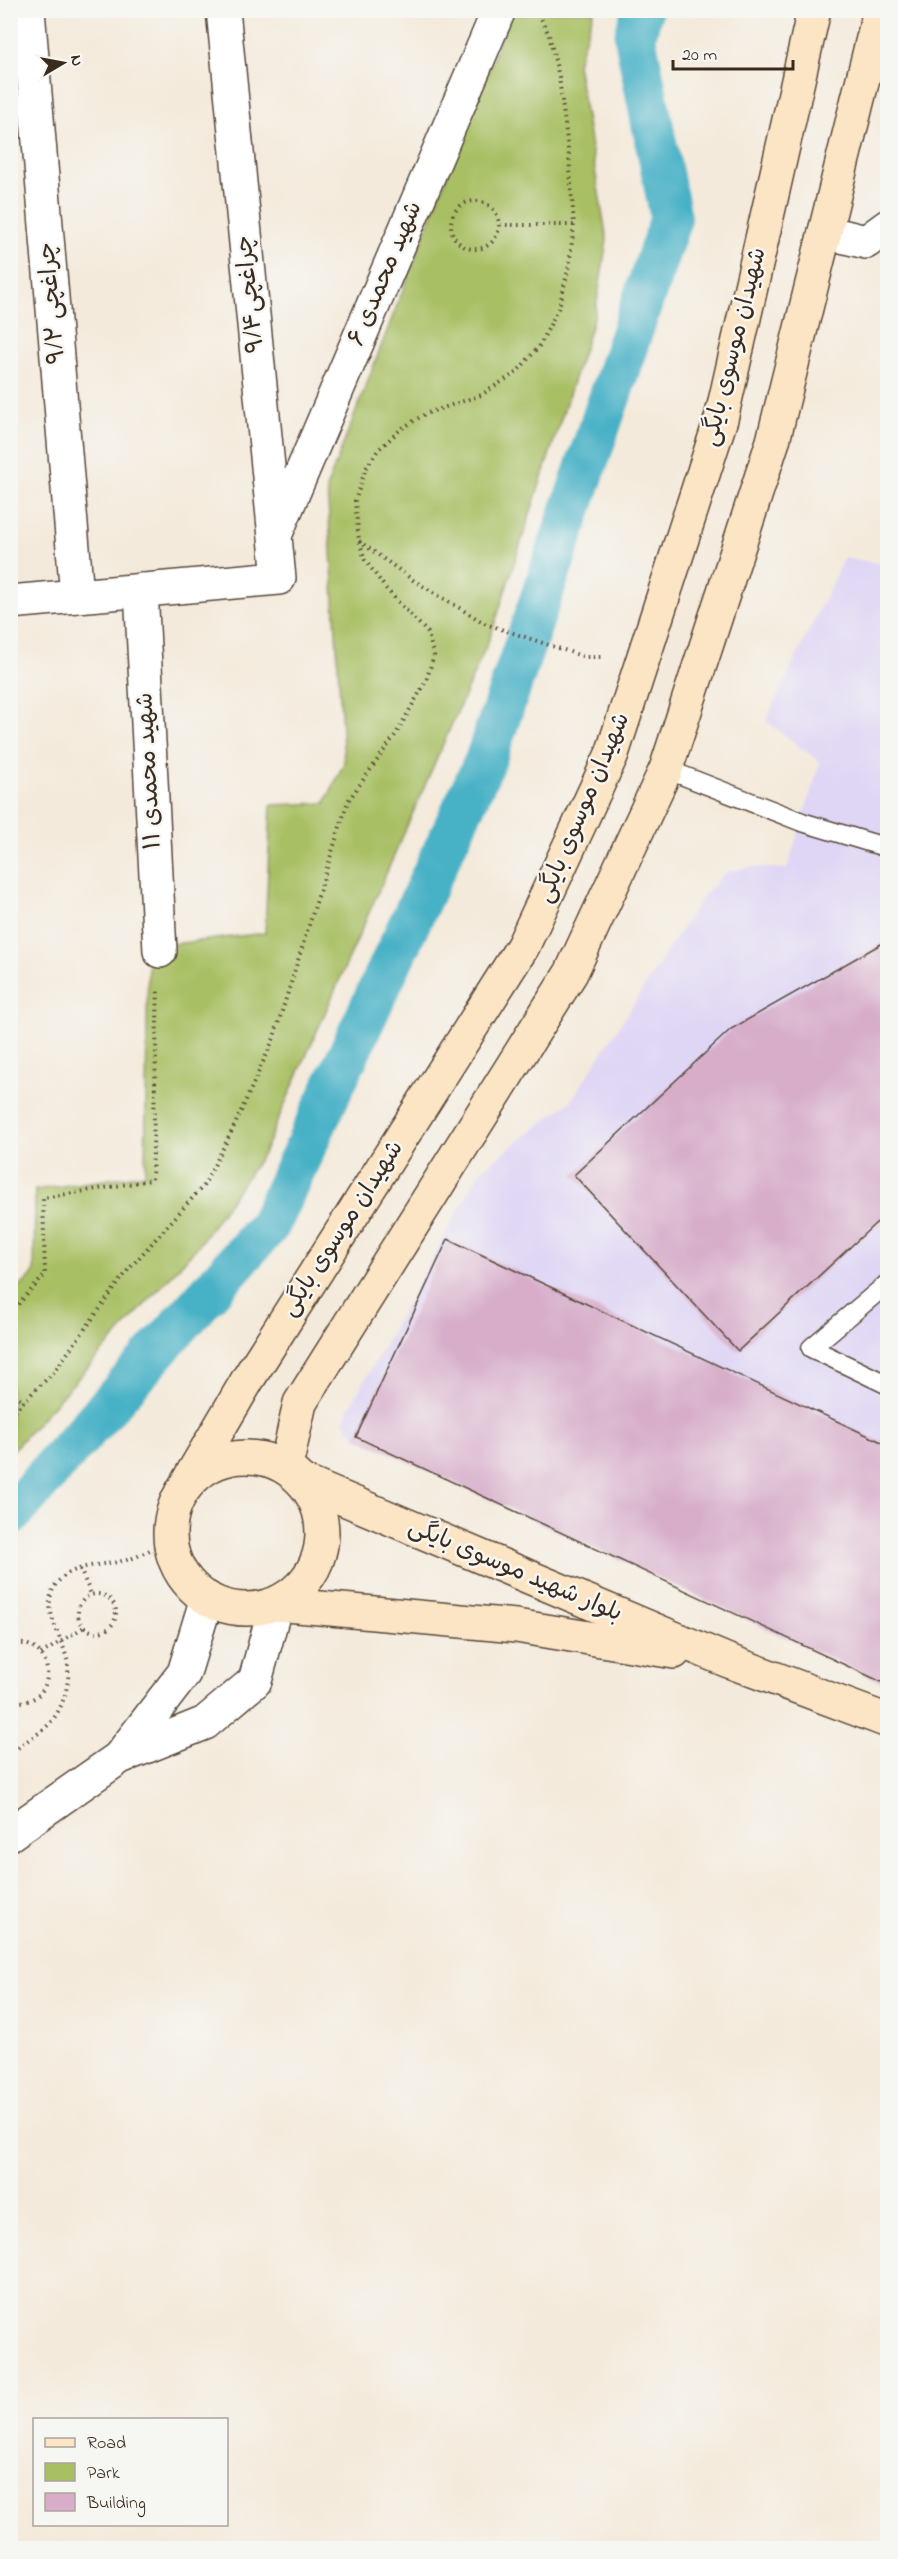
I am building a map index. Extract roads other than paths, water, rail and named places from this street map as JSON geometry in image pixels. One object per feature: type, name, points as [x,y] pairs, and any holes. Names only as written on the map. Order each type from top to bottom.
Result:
[{"type":"street","name":"۹/۲ چراغچی","points":[[28,10],[77,596]]},
{"type":"street","name":"۹/۴چراغچی","points":[[141,590],[279,578],[223,10]]},
{"type":"street","name":"شهید محمدی ۶","points":[[274,537],[499,10]]},
{"type":"street","name":"شهیدان موسوی بایگی","points":[[181,1493],[248,1378],[523,946],[612,754],[721,419],[814,10]]},
{"type":"street","points":[[295,1474],[300,1403],[570,973],[666,769],[773,441],[880,10]]},
{"type":"street","points":[[825,232],[866,242],[888,226]]},
{"type":"street","points":[[10,602],[141,590]]},
{"type":"street","name":"شهید محمدی ۱۱","points":[[141,590],[160,951]]},
{"type":"street","points":[[240,1456],[264,1457],[295,1474],[317,1503],[323,1526],[321,1550],[312,1573],[296,1591],[276,1604],[253,1610],[229,1608],[207,1598],[188,1583],[175,1562],[170,1539],[172,1515],[181,1493],[196,1474],[216,1461],[240,1456]]},
{"type":"street","name":"بلوار شهید موسوی بایگی","points":[[295,1474],[726,1660],[888,1721]]},
{"type":"street","points":[[120,1757],[184,1673],[207,1598]]},
{"type":"street","points":[[10,1834],[120,1757],[205,1723],[255,1682],[276,1604]]},
{"type":"street","name":"بلوار شهید موسوی بایگی","points":[[276,1604],[516,1626],[726,1660]]},
{"type":"lane","points":[[666,769],[802,822],[888,848]]},
{"type":"lane","points":[[888,1283],[811,1348],[888,1385]]},
{"type":"waterway","points":[[10,1516],[269,1225],[485,761],[671,218],[635,37],[642,10]]}]
